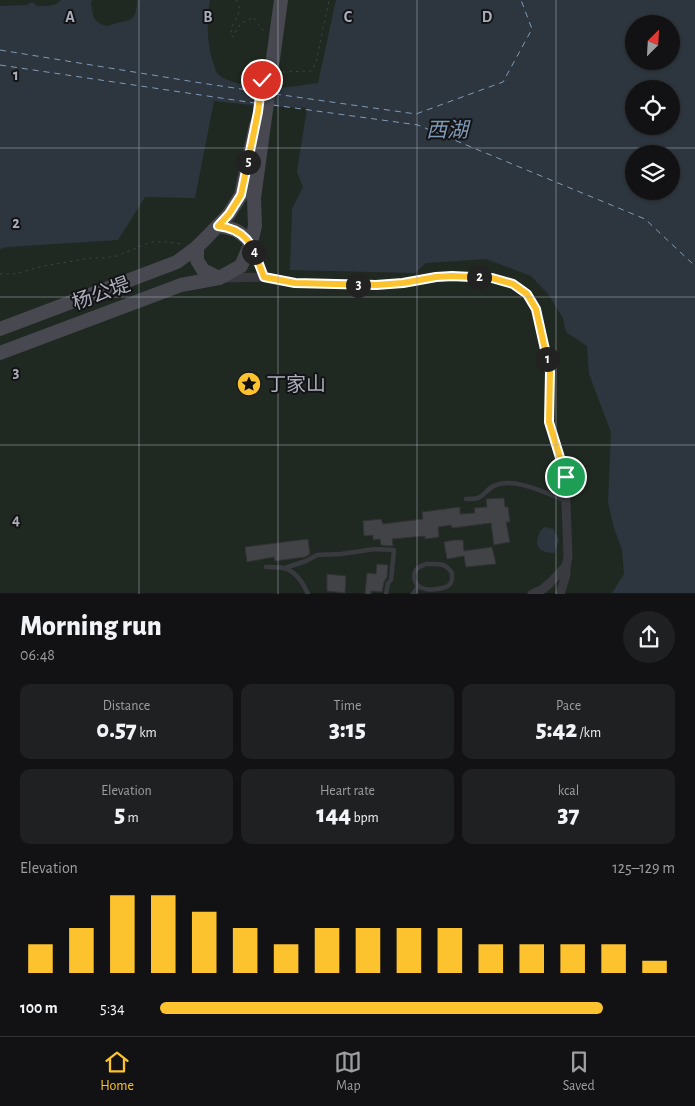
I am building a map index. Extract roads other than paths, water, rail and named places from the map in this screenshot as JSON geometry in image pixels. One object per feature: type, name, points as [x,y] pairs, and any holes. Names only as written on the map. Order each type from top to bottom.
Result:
[{"type":"main road","name":"杨公堤","points":[[268,78],[267,36],[272,0]]},
{"type":"main road","name":"杨公堤","points":[[0,353],[181,285],[219,278],[241,266],[251,243],[255,226],[254,198],[262,113],[280,0]]},
{"type":"main road","name":"杨公堤","points":[[0,329],[177,262],[199,246],[229,214],[241,195],[262,113]]},
{"type":"main road","points":[[218,226],[229,227],[242,233],[251,243]]},
{"type":"main road","points":[[199,246],[197,260],[203,270],[219,278]]},
{"type":"street","points":[[251,243],[264,277]]},
{"type":"street","points":[[219,278],[264,277],[295,283],[376,285],[403,283],[436,277],[492,278],[513,284],[527,294],[536,309],[550,372],[549,422],[566,477],[568,557],[566,575],[560,594]]},
{"type":"street","points":[[532,594],[543,589],[566,566]]},
{"type":"street","points":[[543,589],[548,589],[556,594]]},
{"type":"lane","points":[[466,499],[479,498],[493,486],[515,483],[566,501]]},
{"type":"lane","points":[[266,567],[285,568],[317,555],[376,549],[394,550],[392,580],[388,583],[386,594]]},
{"type":"lane","points":[[440,564],[447,567],[452,573],[452,582],[449,586],[441,589],[424,589],[418,586],[415,583],[414,577],[419,566],[440,564]]},
{"type":"lane","points":[[285,568],[302,583],[308,594]]},
{"type":"lane","points":[[413,594],[418,586]]},
{"type":"water","name":"西湖","points":[[61,0],[92,0],[92,12],[95,19],[99,23],[108,26],[133,18],[137,0],[210,0],[208,16],[209,41],[215,70],[221,77],[227,80],[266,88],[318,83],[336,0],[695,0],[695,593],[612,593],[624,574],[622,550],[614,528],[608,502],[611,432],[589,374],[587,346],[566,332],[563,318],[548,294],[531,276],[486,259],[426,263],[415,273],[290,270],[292,209],[303,187],[297,172],[307,108],[214,101],[195,198],[145,197],[118,240],[0,249],[0,6],[27,5],[32,2],[37,6],[53,5]]},
{"type":"water","points":[[545,527],[553,529],[559,540],[554,553],[543,551],[538,547],[537,541],[540,532]]},
{"type":"place","name":"丁家山","points":[[249,384]]}]
